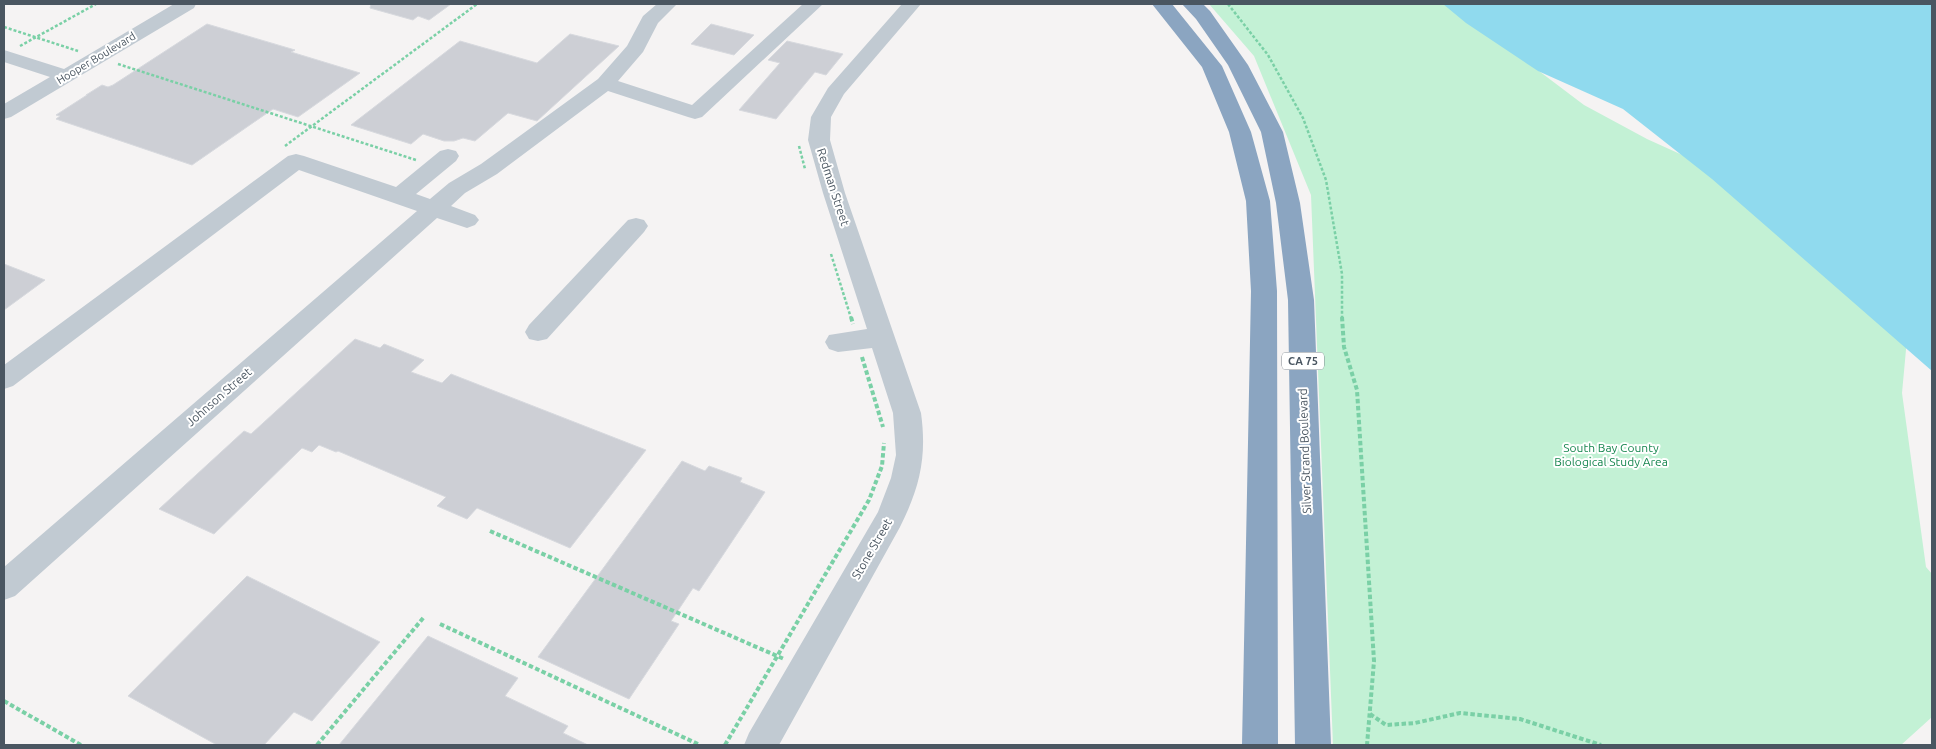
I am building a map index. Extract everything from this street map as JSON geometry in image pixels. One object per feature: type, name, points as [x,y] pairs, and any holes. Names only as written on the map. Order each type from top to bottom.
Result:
[{"type":"highway","name":"CA 75","points":[[1162,4],[1212,66],[1240,132],[1258,201],[1264,291],[1260,745]]},
{"type":"highway","name":"Silver Strand Boulevard","points":[[1192,4],[1203,15],[1238,65],[1272,132],[1288,203],[1301,300],[1313,745]]},
{"type":"street","name":"Hooper Boulevard","points":[[4,113],[188,4]]},
{"type":"street","name":"Johnson Street","points":[[4,586],[457,188],[489,169],[605,83],[636,48],[650,20],[668,4]]},
{"type":"street","points":[[605,83],[695,113],[814,4]]},
{"type":"street","name":"Redman Street","points":[[882,337],[822,155],[819,128],[821,117],[835,92],[912,4]]},
{"type":"street","points":[[12,51],[66,76]]},
{"type":"street","points":[[399,196],[448,156]]},
{"type":"street","points":[[4,379],[296,160],[468,220]]},
{"type":"street","points":[[538,332],[636,226]]},
{"type":"street","points":[[838,342],[882,337]]},
{"type":"street","name":"Stone Street","points":[[761,745],[890,518],[904,487],[910,465],[911,439],[907,412],[882,337]]},
{"type":"path","points":[[12,51],[96,4]]},
{"type":"path","points":[[284,147],[477,4]]},
{"type":"path","points":[[1228,4],[1268,55],[1303,118],[1326,180],[1342,274],[1344,347],[1357,390],[1374,661],[1367,745]]},
{"type":"path","points":[[4,27],[82,53]]},
{"type":"path","points":[[111,62],[420,161]]},
{"type":"path","points":[[863,359],[884,431]]},
{"type":"path","points":[[725,745],[869,500],[882,466],[884,438]]},
{"type":"path","points":[[490,531],[805,668]]},
{"type":"path","points":[[317,745],[424,617]]},
{"type":"path","points":[[440,624],[700,745]]},
{"type":"path","points":[[4,701],[81,745]]},
{"type":"path","points":[[1370,714],[1386,725],[1415,723],[1460,712],[1520,719],[1601,745]]},
{"type":"green space","name":"South Bay County Biological Study Area","points":[[1209,4],[1464,4],[1531,65],[1584,105],[1647,139],[1711,168],[1908,328],[1902,393],[1926,567],[1932,574],[1932,717],[1901,745],[1333,745],[1311,195],[1254,56]]},
{"type":"water","points":[[1443,4],[1932,4],[1932,371],[1712,179],[1623,109],[1538,71],[1466,23]]},
{"type":"building","points":[[371,4],[451,4],[429,20],[418,16],[413,20],[370,8]]},
{"type":"building","points":[[207,24],[295,50],[291,52],[360,73],[298,117],[273,109],[192,165],[56,119],[60,116],[56,115],[86,95],[102,85],[108,87],[113,85]]},
{"type":"building","points":[[711,24],[754,35],[734,55],[691,44]]},
{"type":"building","points":[[570,34],[619,46],[537,121],[508,113],[475,141],[463,138],[454,141],[444,141],[423,134],[411,144],[351,125],[460,41],[537,63]]},
{"type":"building","points":[[787,41],[843,54],[826,75],[815,72],[776,119],[739,110],[780,63],[768,60]]},
{"type":"building","points":[[4,264],[45,280],[4,310]]},
{"type":"building","points":[[355,339],[380,348],[384,344],[424,360],[411,372],[442,383],[451,374],[646,450],[570,548],[477,508],[467,519],[437,506],[446,497],[338,451],[336,452],[319,445],[312,452],[302,448],[214,534],[159,509],[244,431],[251,434]]},
{"type":"building","points":[[682,461],[705,471],[709,466],[742,478],[740,482],[765,492],[699,591],[693,588],[671,621],[679,624],[629,699],[538,657]]},
{"type":"building","points":[[247,576],[380,642],[312,721],[294,712],[264,745],[217,745],[128,696]]},
{"type":"building","points":[[428,636],[518,678],[505,696],[568,726],[563,733],[588,745],[339,745]]}]
